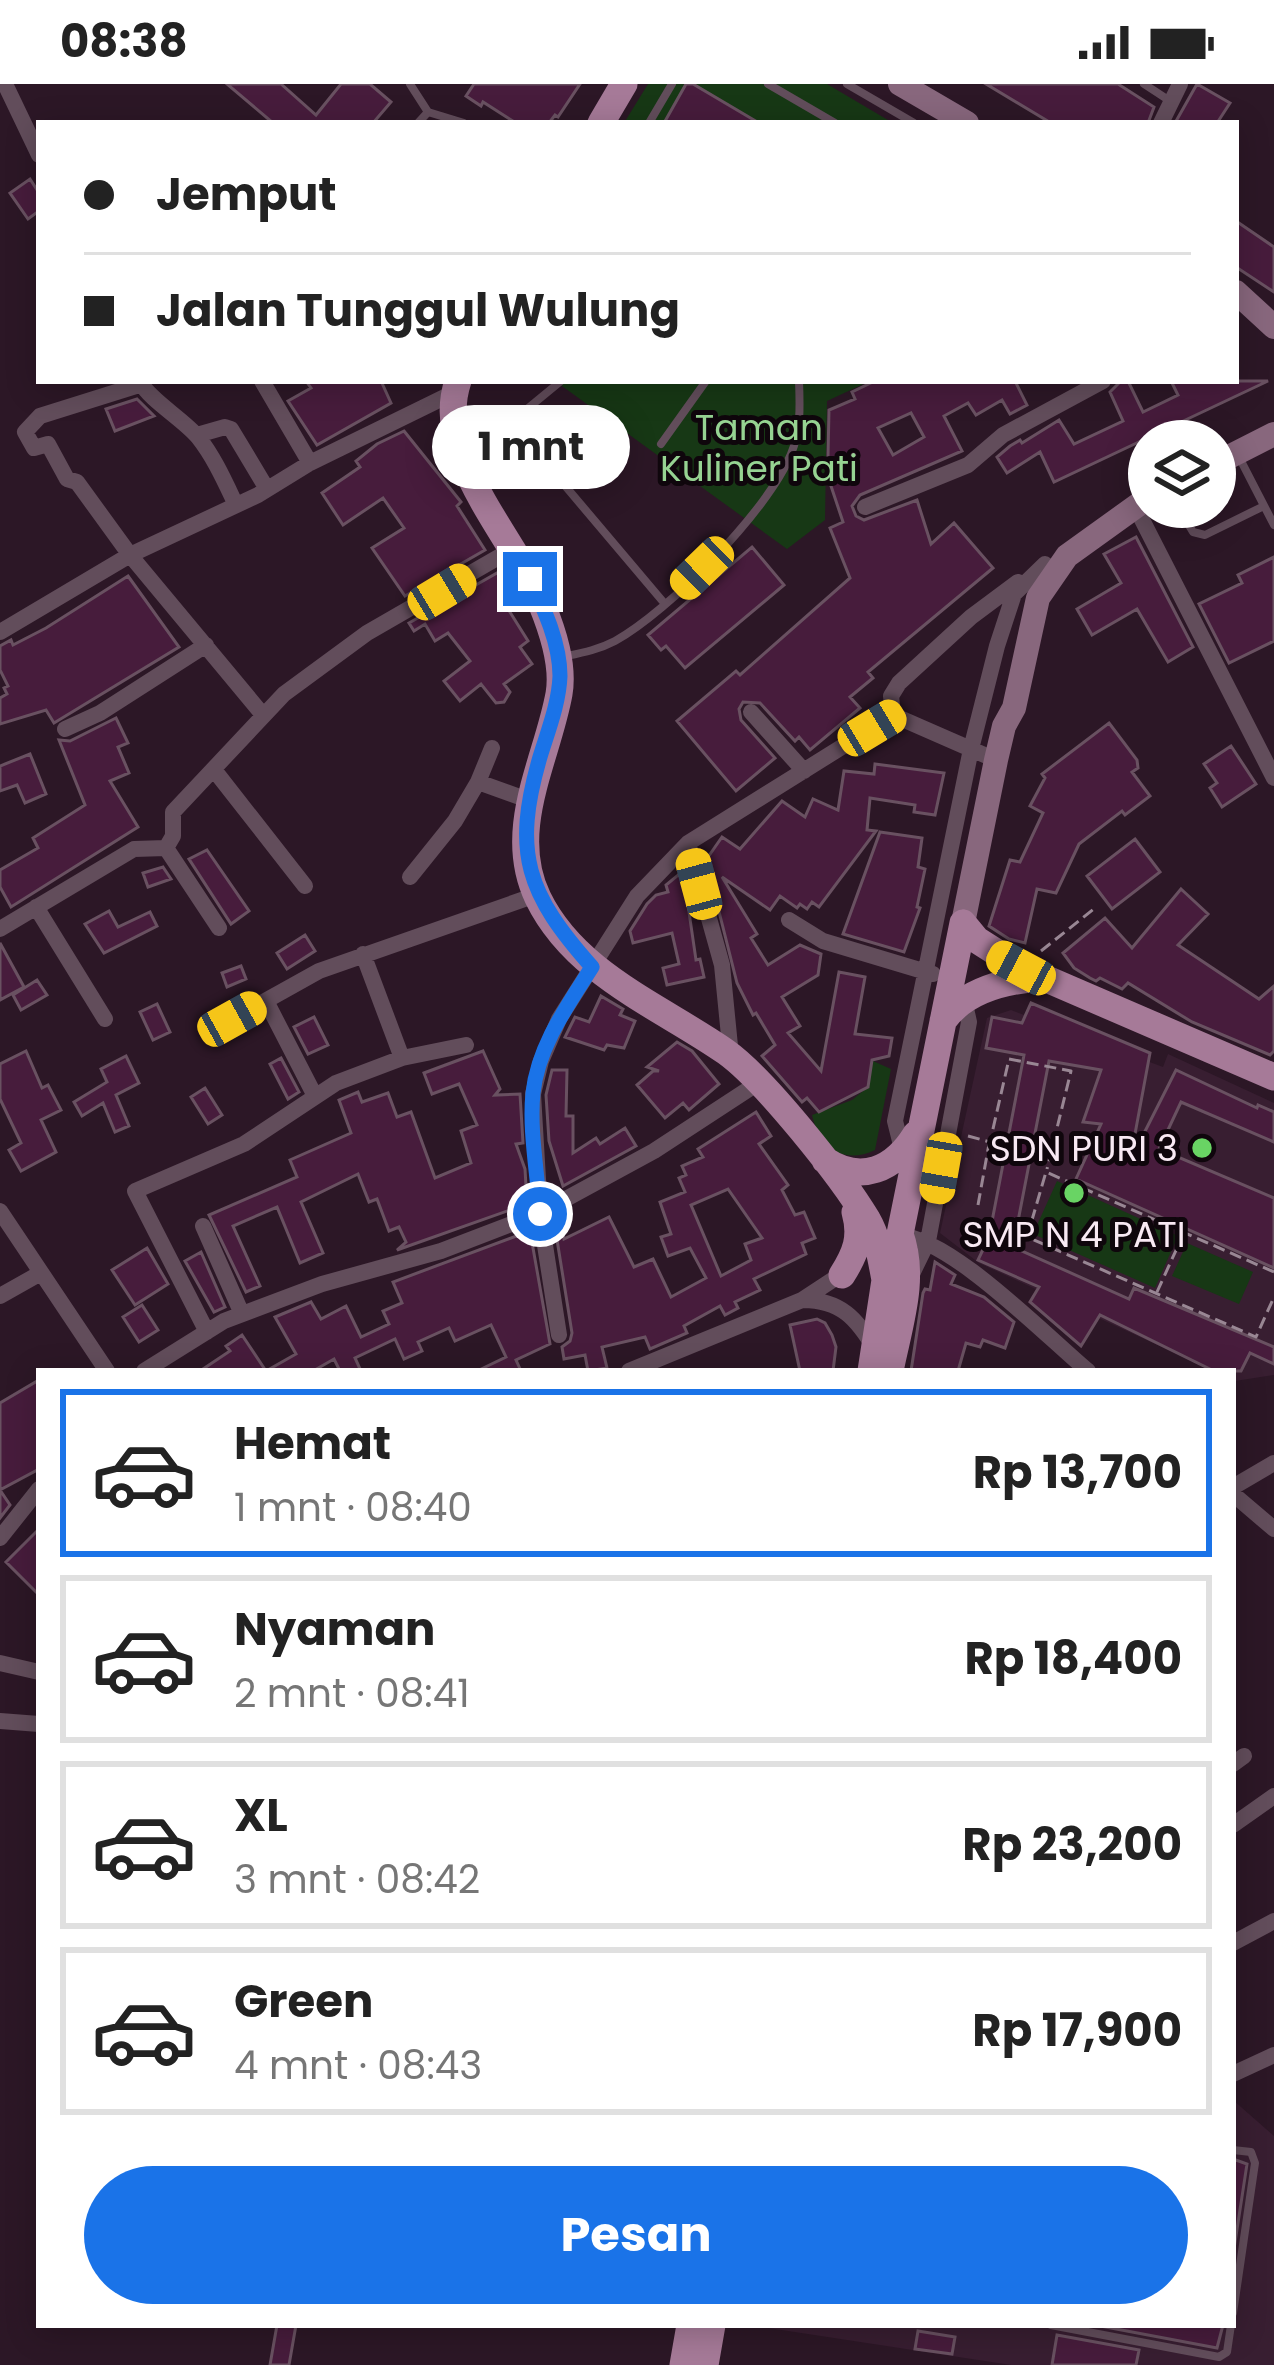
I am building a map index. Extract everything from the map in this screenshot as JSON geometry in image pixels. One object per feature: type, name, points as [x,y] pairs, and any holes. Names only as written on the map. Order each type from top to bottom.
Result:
[{"type":"main road","points":[[603,120],[624,84]]},
{"type":"main road","points":[[896,84],[935,115]]},
{"type":"main road","points":[[1241,303],[1274,327]]},
{"type":"main road","points":[[455,387],[452,418],[465,459],[542,605],[558,658],[559,692],[528,800],[528,853],[536,895],[592,967],[731,1056],[889,1241]]},
{"type":"main road","points":[[1236,454],[1274,436]]},
{"type":"main road","points":[[1004,726],[1001,708],[1019,624],[1045,563],[1087,524],[1128,504]]},
{"type":"main road","points":[[879,1364],[896,1282],[889,1241],[907,1165],[934,1128],[943,1022],[953,1007],[948,984],[996,760],[1014,707],[1038,598],[1067,556],[1128,510]]},
{"type":"main road","points":[[963,923],[977,940],[1034,972],[1274,1077]]},
{"type":"main road","points":[[948,984],[1005,983],[1034,972]]},
{"type":"main road","points":[[830,1169],[865,1173],[907,1165]]},
{"type":"main road","points":[[830,1169],[859,1228],[856,1250],[842,1275]]},
{"type":"main road","points":[[683,2365],[689,2328]]},
{"type":"main road","points":[[705,2365],[711,2328]]},
{"type":"street","points":[[5,84],[36,149]]},
{"type":"street","points":[[1162,120],[1180,84]]},
{"type":"street","points":[[236,505],[197,435],[164,403],[147,394],[142,384],[40,416],[25,432],[34,448],[48,444],[67,479],[77,482],[130,555],[262,715]]},
{"type":"street","points":[[264,384],[310,463]]},
{"type":"street","points":[[865,507],[968,465],[1004,436],[1098,384]]},
{"type":"street","points":[[0,632],[130,555],[267,489],[455,387]]},
{"type":"street","points":[[197,435],[231,428],[267,489]]},
{"type":"street","points":[[1155,528],[1274,778]]},
{"type":"street","points":[[166,848],[173,836],[173,812],[284,694],[367,633],[511,550]]},
{"type":"street","points":[[893,715],[891,696],[899,682],[994,598],[1045,563]]},
{"type":"street","points":[[907,1165],[895,1125],[948,984],[970,749],[1014,595],[1045,563]]},
{"type":"street","points":[[64,730],[100,713],[206,645]]},
{"type":"street","points":[[751,712],[804,771]]},
{"type":"street","points":[[893,715],[996,760]]},
{"type":"street","points":[[559,1335],[540,1214],[533,1094],[541,1061],[560,1019],[637,896],[688,843],[893,715]]},
{"type":"street","points":[[410,877],[455,821],[492,748]]},
{"type":"street","points":[[215,771],[305,886]]},
{"type":"street","points":[[478,782],[528,800]]},
{"type":"street","points":[[688,843],[722,965],[731,1056]]},
{"type":"street","points":[[0,928],[134,849],[166,848]]},
{"type":"street","points":[[166,848],[219,928]]},
{"type":"street","points":[[232,1019],[320,971],[536,895]]},
{"type":"street","points":[[37,907],[105,1019]]},
{"type":"street","points":[[789,920],[823,941],[948,984],[969,1022],[934,1128],[928,1241],[896,1282]]},
{"type":"street","points":[[363,954],[403,1058]]},
{"type":"street","points":[[266,1001],[316,1096]]},
{"type":"street","points":[[207,1332],[135,1190],[244,1144],[336,1083],[403,1058],[466,1045]]},
{"type":"street","points":[[149,1368],[242,1314],[540,1214],[654,1151],[758,1083]]},
{"type":"street","points":[[0,1211],[105,1368]]},
{"type":"street","points":[[203,1226],[242,1314]]},
{"type":"street","points":[[639,1368],[802,1300],[889,1241],[928,1241],[962,1263],[1084,1368]]},
{"type":"street","points":[[0,1296],[38,1274]]},
{"type":"street","points":[[802,1300],[836,1304],[862,1328],[879,1364]]},
{"type":"street","points":[[1236,1488],[1274,1463]]},
{"type":"street","points":[[0,1538],[36,1493]]},
{"type":"street","points":[[1236,1493],[1274,1529]]},
{"type":"street","points":[[0,1663],[36,1671]]},
{"type":"street","points":[[0,1721],[36,1724]]},
{"type":"street","points":[[1236,1824],[1274,1796]]},
{"type":"street","points":[[1236,1941],[1274,1922]]},
{"type":"street","points":[[1236,2073],[1274,2055]]},
{"type":"lane","points":[[410,84],[428,112],[454,120]]},
{"type":"lane","points":[[651,120],[673,84]]},
{"type":"lane","points":[[768,84],[831,120]]},
{"type":"lane","points":[[847,84],[909,120]]},
{"type":"lane","points":[[880,103],[896,84]]},
{"type":"lane","points":[[1144,84],[1171,101]]},
{"type":"lane","points":[[421,120],[428,112]]},
{"type":"lane","points":[[465,459],[558,384]]},
{"type":"lane","points":[[661,444],[704,384]]},
{"type":"lane","points":[[558,658],[614,641],[665,604],[740,528],[783,469],[800,421],[799,384]]},
{"type":"lane","points":[[512,423],[665,604]]},
{"type":"lane","points":[[1236,471],[1274,525]]},
{"type":"lane","points":[[1236,520],[1264,506]]},
{"type":"lane","points":[[1191,528],[1205,535],[1219,528]]},
{"type":"lane","points":[[1236,2150],[1251,2152],[1256,2164],[1236,2294]]},
{"type":"lane","points":[[1067,2328],[1219,2357],[1227,2352],[1231,2328]]},
{"type":"path","points":[[1034,972],[1095,908]]},
{"type":"path","points":[[978,1205],[1009,1058],[1071,1071],[1027,1237],[1256,1337],[1274,1297]]},
{"type":"path","points":[[934,1128],[990,1142]]},
{"type":"path","points":[[1046,1172],[1274,1273]]},
{"type":"path","points":[[1156,1294],[1184,1233]]},
{"type":"shaded area","name":"SMP N 4 PATI","points":[[1011,1010],[1163,1067],[1168,1054],[1274,1103],[1274,1375],[1236,1381],[1236,1368],[1207,1368],[979,1263],[940,1233],[987,1018]]},
{"type":"shaded area","points":[[1236,2103],[1274,2136],[1274,2365],[1011,2365],[769,2328],[1236,2328]]},
{"type":"green space","points":[[648,84],[827,84],[888,120],[626,120]]},
{"type":"green space","name":"Taman Kuliner Pati","points":[[559,384],[864,384],[827,401],[825,520],[787,549]]},
{"type":"green space","points":[[873,1061],[891,1069],[875,1150],[843,1154],[827,1145],[812,1115],[852,1100],[868,1087]]},
{"type":"green space","points":[[1057,1181],[1178,1236],[1155,1288],[1033,1234]]},
{"type":"green space","points":[[1187,1243],[1253,1272],[1239,1304],[1172,1276]]},
{"type":"building","points":[[227,84],[281,84],[316,115],[341,84],[370,84],[391,102],[376,120],[269,120]]},
{"type":"building","points":[[474,84],[580,84],[551,120],[511,120],[466,96]]},
{"type":"building","points":[[686,84],[693,84],[754,120],[666,120]]},
{"type":"building","points":[[986,84],[1118,84],[1154,107],[1149,120],[1046,120]]},
{"type":"building","points":[[1197,84],[1230,103],[1219,120],[1177,120]]},
{"type":"building","points":[[30,179],[36,188],[36,213],[28,219],[10,193]]},
{"type":"building","points":[[1239,223],[1274,247],[1274,292],[1239,269]]},
{"type":"building","points":[[1268,381],[1185,420],[1128,420],[1128,447],[1054,482],[1040,452],[1007,473],[997,457],[1059,420],[1074,444],[1123,421],[1110,392],[1118,384],[1129,384],[1143,412],[1178,395],[1172,384]]},
{"type":"building","points":[[308,384],[382,384],[391,403],[317,445],[288,401],[311,388]]},
{"type":"building","points":[[869,384],[1016,384],[1027,405],[1010,414],[1002,400],[976,415],[968,403],[944,416],[962,451],[860,495],[852,506],[864,520],[917,500],[931,544],[954,523],[993,568],[868,672],[873,678],[850,697],[860,708],[810,750],[799,737],[795,741],[760,703],[743,702],[741,720],[775,758],[736,791],[677,721],[736,671],[740,675],[850,578],[830,528],[843,522],[828,477],[833,475],[828,456],[829,410],[855,399],[852,392]],"holes":[[[911,413],[924,437],[893,455],[878,428]]]},
{"type":"building","points":[[137,399],[154,416],[115,431],[106,409]]},
{"type":"building","points":[[404,431],[461,502],[457,506],[485,550],[405,596],[372,548],[404,528],[383,498],[343,525],[322,493],[360,467],[356,461],[377,444]]},
{"type":"building","points":[[1136,537],[1193,647],[1168,662],[1137,609],[1092,635],[1077,609],[1121,583],[1104,554]]},
{"type":"building","points":[[752,547],[784,585],[685,668],[666,646],[661,650],[648,635]]},
{"type":"building","points":[[1274,557],[1274,641],[1229,663],[1199,604],[1242,583],[1238,575]]},
{"type":"building","points":[[497,573],[512,594],[503,601],[528,641],[520,647],[532,664],[504,684],[510,692],[504,702],[496,703],[481,684],[460,701],[444,681],[470,661],[448,633],[435,641],[425,624],[414,631],[409,623]]},
{"type":"building","points":[[128,576],[179,647],[54,723],[46,710],[0,724],[0,698],[7,694],[4,688],[8,686],[0,670],[0,646],[11,640],[13,645],[46,628]]},
{"type":"building","points":[[116,718],[128,743],[118,747],[129,773],[110,781],[138,827],[11,907],[0,887],[0,870],[38,848],[33,838],[85,805],[59,740],[70,741]]},
{"type":"building","points":[[1109,723],[1137,760],[1138,768],[1132,772],[1150,796],[1079,844],[1056,893],[1037,889],[1025,943],[1009,939],[989,926],[1010,860],[1020,862],[1043,813],[1030,806],[1045,778],[1042,774]]},
{"type":"building","points":[[1231,746],[1256,784],[1222,807],[1210,788],[1217,783],[1204,764]]},
{"type":"building","points":[[30,754],[46,794],[25,803],[17,785],[0,791],[0,766]]},
{"type":"building","points":[[875,764],[944,773],[935,815],[914,812],[915,805],[870,798],[867,830],[876,831],[819,907],[812,902],[807,909],[800,904],[797,908],[780,896],[770,910],[722,877],[757,934],[751,938],[768,965],[800,945],[821,954],[818,975],[782,997],[800,1026],[788,1033],[821,1071],[839,972],[865,977],[855,1034],[892,1038],[889,1056],[872,1060],[868,1087],[819,1112],[807,1098],[802,1102],[762,1056],[775,1045],[737,983],[706,860],[722,837],[740,849],[782,801],[805,817],[813,799],[838,810],[844,771],[874,774]]},
{"type":"building","points":[[880,832],[922,838],[918,867],[925,869],[920,908],[904,952],[843,934]]},
{"type":"building","points":[[1135,839],[1160,872],[1112,909],[1087,876]]},
{"type":"building","points":[[207,850],[249,911],[231,924],[189,859]]},
{"type":"building","points":[[163,867],[171,879],[148,887],[143,873]]},
{"type":"building","points":[[683,871],[696,960],[700,959],[704,977],[667,985],[663,968],[679,964],[672,933],[633,943],[630,931],[647,904],[668,892],[666,885]]},
{"type":"building","points":[[1181,889],[1208,914],[1178,945],[1259,999],[1274,986],[1274,1051],[1270,1055],[1192,1022],[1128,983],[1122,989],[1100,978],[1096,981],[1074,968],[1063,953],[1105,918],[1132,948]]},
{"type":"building","points":[[109,911],[118,927],[150,912],[157,926],[104,953],[85,924]]},
{"type":"building","points":[[305,935],[315,951],[287,969],[277,953]]},
{"type":"building","points":[[0,943],[24,987],[0,1000]]},
{"type":"building","points":[[241,966],[246,979],[227,987],[222,973]]},
{"type":"building","points":[[37,980],[47,995],[21,1010],[13,995]]},
{"type":"building","points":[[601,996],[623,1009],[620,1015],[635,1021],[624,1048],[607,1045],[604,1050],[565,1037],[575,1017],[589,1022]]},
{"type":"building","points":[[1031,1003],[1150,1053],[1130,1161],[1176,1070],[1274,1112],[1274,1142],[1181,1102],[1159,1149],[1274,1198],[1274,1268],[1076,1179],[1101,1124],[1083,1122],[1101,1070],[1049,1061],[1013,1247],[1129,1299],[1134,1288],[1274,1347],[1274,1364],[1250,1353],[1241,1371],[1208,1368],[1100,1315],[1081,1346],[1030,1302],[1039,1287],[978,1260],[989,1237],[1024,1055],[986,1048],[992,1017],[1022,1023]]},
{"type":"building","points":[[157,1004],[170,1032],[153,1040],[140,1012]]},
{"type":"building","points":[[314,1017],[328,1045],[308,1054],[294,1027]]},
{"type":"building","points":[[677,1042],[692,1051],[719,1084],[689,1110],[683,1103],[665,1118],[637,1085],[659,1071],[647,1067]]},
{"type":"building","points":[[26,1051],[42,1088],[48,1085],[61,1110],[41,1120],[56,1152],[21,1171],[9,1150],[21,1143],[0,1099],[0,1064]]},
{"type":"building","points":[[483,1051],[500,1089],[495,1095],[520,1094],[523,1143],[516,1144],[525,1169],[527,1204],[397,1250],[406,1242],[399,1227],[389,1231],[377,1199],[369,1202],[358,1174],[301,1202],[323,1253],[300,1263],[277,1207],[233,1226],[260,1286],[246,1292],[209,1215],[297,1177],[290,1160],[351,1133],[339,1100],[358,1092],[362,1102],[388,1093],[397,1117],[411,1112],[435,1178],[471,1163],[461,1131],[477,1125],[459,1084],[432,1094],[424,1073]]},
{"type":"building","points":[[126,1056],[139,1083],[116,1095],[129,1126],[115,1132],[103,1103],[82,1116],[74,1102],[107,1082],[101,1069]]},
{"type":"building","points":[[281,1058],[299,1092],[288,1099],[270,1064]]},
{"type":"building","points":[[552,1070],[567,1070],[566,1116],[573,1116],[573,1153],[625,1128],[636,1146],[563,1186],[549,1141],[546,1095]]},
{"type":"building","points":[[205,1088],[222,1115],[208,1124],[191,1097]]},
{"type":"building","points":[[756,1112],[771,1136],[759,1144],[788,1185],[782,1190],[795,1215],[804,1212],[815,1238],[802,1243],[806,1254],[754,1279],[760,1290],[735,1302],[738,1308],[725,1315],[720,1306],[684,1326],[687,1333],[650,1349],[645,1337],[602,1347],[607,1368],[587,1368],[585,1355],[564,1359],[562,1347],[572,1333],[554,1221],[561,1220],[564,1239],[609,1217],[634,1267],[653,1259],[671,1297],[706,1278],[690,1248],[668,1256],[661,1237],[671,1234],[660,1202],[685,1192],[679,1178],[686,1175],[682,1166],[703,1157],[698,1149]],"holes":[[[728,1189],[762,1238],[745,1244],[751,1260],[721,1276],[691,1205]]]},
{"type":"building","points":[[530,1231],[550,1344],[516,1360],[520,1368],[483,1368],[506,1357],[491,1325],[455,1341],[449,1328],[418,1342],[422,1351],[404,1359],[395,1339],[355,1358],[360,1368],[338,1368],[334,1359],[318,1368],[271,1368],[296,1354],[275,1317],[311,1302],[321,1319],[346,1306],[361,1337],[389,1324],[383,1311],[402,1303],[393,1282]]},
{"type":"building","points":[[147,1248],[168,1284],[135,1305],[112,1270]]},
{"type":"building","points":[[201,1252],[225,1307],[214,1312],[185,1261]]},
{"type":"building","points":[[935,1262],[955,1275],[951,1284],[984,1297],[1014,1322],[1005,1348],[983,1340],[980,1347],[966,1343],[959,1368],[911,1368],[923,1293],[930,1290]]},
{"type":"building","points":[[142,1305],[158,1330],[139,1342],[123,1317]]},
{"type":"building","points":[[817,1319],[825,1323],[836,1347],[833,1368],[799,1368],[790,1325]]},
{"type":"building","points":[[242,1335],[264,1368],[204,1368],[230,1351],[226,1346]]},
{"type":"building","points":[[36,1382],[36,1471],[0,1490],[0,1403]]},
{"type":"building","points":[[0,1490],[10,1505],[0,1518]]},
{"type":"building","points":[[36,1532],[36,1592],[6,1562]]},
{"type":"building","points":[[1236,2160],[1247,2164],[1236,2236]]},
{"type":"building","points":[[276,2328],[295,2328],[289,2365],[270,2365]]},
{"type":"building","points":[[1111,2328],[1222,2328],[1217,2348]]},
{"type":"building","points":[[918,2331],[955,2337],[952,2354],[915,2349]]},
{"type":"building","points":[[1057,2335],[1139,2350],[1136,2365],[1052,2365]]},
{"type":"place","name":"SDN PURI 3","points":[[1202,1148]]},
{"type":"place","name":"SMP N 4 PATI","points":[[1074,1193]]},
{"type":"route","points":[[530,579],[560,670],[559,692],[528,800],[528,853],[536,895],[592,967],[560,1019],[541,1061],[533,1094],[540,1214]]}]
